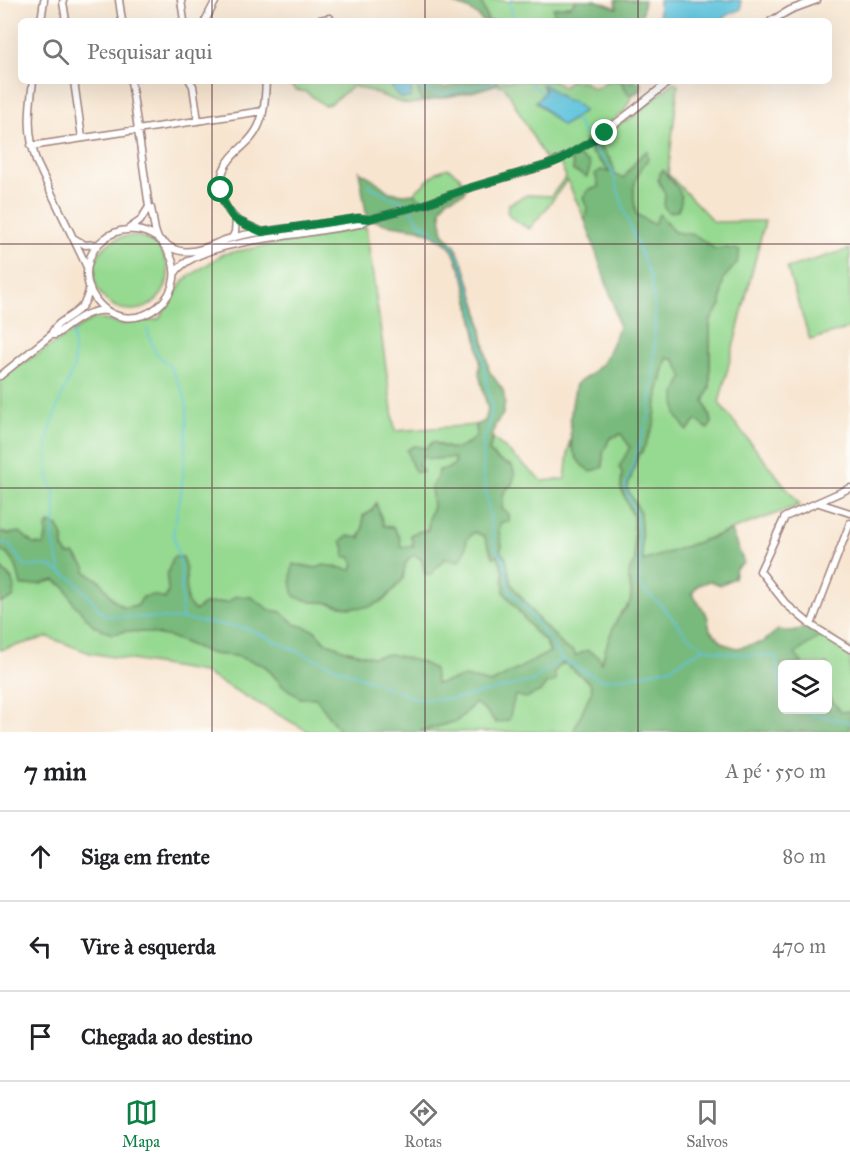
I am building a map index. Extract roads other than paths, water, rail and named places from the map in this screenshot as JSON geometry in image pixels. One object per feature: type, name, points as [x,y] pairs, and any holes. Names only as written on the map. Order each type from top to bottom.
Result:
[{"type":"street","points":[[41,18],[44,0]]},
{"type":"street","points":[[119,0],[122,18]]},
{"type":"street","points":[[181,0],[184,18]]},
{"type":"street","points":[[207,18],[216,0]]},
{"type":"street","points":[[776,18],[817,0]]},
{"type":"street","points":[[63,2],[66,18]]},
{"type":"street","points":[[33,84],[28,128],[31,146],[87,267],[89,286],[88,295],[82,306],[53,328],[51,335]]},
{"type":"street","points":[[74,84],[82,138]]},
{"type":"street","points":[[130,84],[148,207],[151,208],[155,230],[160,241],[170,254],[175,273]]},
{"type":"street","points":[[193,84],[198,121]]},
{"type":"street","points":[[262,232],[236,220],[223,201],[220,185],[222,174],[230,159],[254,135],[262,117],[266,84]]},
{"type":"street","points":[[0,376],[51,335],[55,335],[86,315],[102,310],[121,316],[134,317],[153,311],[163,303],[170,292],[178,268],[189,259],[237,243],[359,224],[560,160],[605,133],[666,84]]},
{"type":"street","points":[[31,146],[263,111]]},
{"type":"street","points":[[127,230],[140,221],[148,207]]},
{"type":"street","points":[[87,267],[98,244],[108,236],[121,231],[140,231],[179,250],[189,251],[262,232],[358,218],[369,219]]},
{"type":"street","points":[[232,238],[236,229],[236,220]]},
{"type":"street","points":[[75,239],[85,245],[98,244]]},
{"type":"street","points":[[89,286],[95,298],[109,311]]},
{"type":"street","points":[[850,488],[786,517],[760,572],[786,604],[811,625],[850,649]]},
{"type":"street","points":[[819,503],[850,513]]},
{"type":"street","points":[[811,625],[850,523]]},
{"type":"water","points":[[659,0],[741,1],[741,9],[725,18],[659,18]]},
{"type":"water","points":[[392,84],[410,84],[411,98],[401,98]]},
{"type":"water","points":[[542,85],[584,110],[562,126],[536,101],[544,94],[545,89]]},
{"type":"waterway","points":[[510,0],[513,18]]},
{"type":"waterway","points":[[411,87],[445,94],[483,84]]},
{"type":"waterway","points":[[531,84],[545,95]]},
{"type":"waterway","points":[[575,118],[585,135]]},
{"type":"waterway","points":[[591,145],[612,170],[625,213],[651,279],[655,312],[654,368],[648,418],[625,489],[636,513],[640,551],[639,586],[661,605],[687,635],[704,648]]},
{"type":"waterway","points":[[368,185],[404,204]]},
{"type":"waterway","points":[[411,210],[420,223],[451,245],[460,260],[472,296],[492,403],[488,428],[483,440],[483,475],[495,547],[504,560],[510,592],[525,607],[561,658]]},
{"type":"waterway","points":[[61,572],[53,539],[55,507],[54,491],[49,480],[47,441],[58,405],[74,367],[73,325]]},
{"type":"waterway","points":[[147,329],[155,352],[171,368],[184,394],[187,410],[185,459],[173,534],[181,567],[182,618]]},
{"type":"waterway","points":[[0,542],[8,544],[26,567],[48,565],[74,580],[105,616],[182,619],[246,628],[310,657],[417,699],[454,699],[532,681],[561,659],[601,680],[629,677],[670,668],[704,648],[726,653],[776,657],[778,672]]},
{"type":"waterway","points":[[813,714],[850,722]]}]
